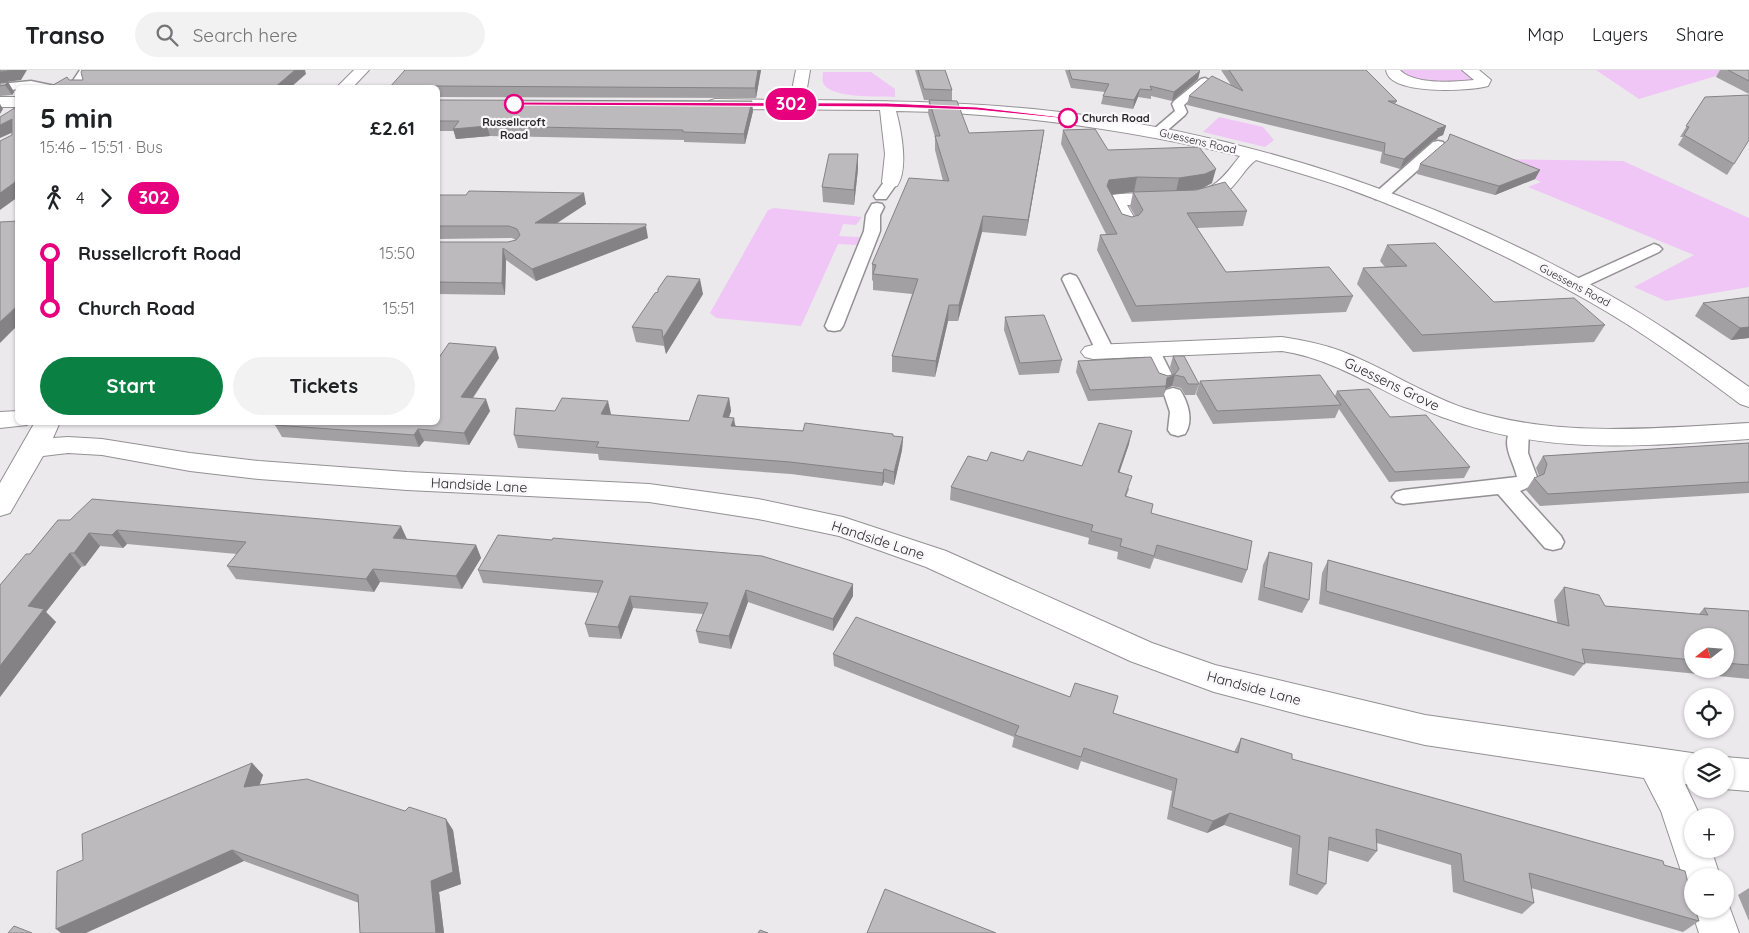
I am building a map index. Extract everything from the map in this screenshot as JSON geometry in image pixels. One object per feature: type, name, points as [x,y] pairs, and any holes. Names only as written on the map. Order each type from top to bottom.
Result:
[{"type":"street","points":[[346,85],[362,70]]},
{"type":"street","points":[[797,104],[803,70]]},
{"type":"street","points":[[1393,70],[1393,73],[1402,80],[1421,85],[1483,83],[1484,80],[1469,70]]},
{"type":"street","points":[[0,102],[15,102]]},
{"type":"street","name":"Guessens Road","points":[[697,104],[887,105],[977,108],[1039,114],[1158,132],[1289,164],[1380,196],[1462,229],[1576,285],[1656,332],[1706,366],[1749,399]]},
{"type":"street","points":[[883,195],[895,167],[891,124],[887,105]]},
{"type":"street","points":[[1128,224],[1115,200],[1185,198],[1209,193],[1218,189],[1251,154]]},
{"type":"street","name":"Guessens Grove","points":[[1099,352],[1282,344],[1303,346],[1326,352],[1358,366],[1404,392],[1458,415],[1502,428],[1591,439],[1749,431]]},
{"type":"street","points":[[0,420],[15,419]]},
{"type":"street","points":[[0,506],[42,435]]},
{"type":"street","name":"Handside Lane","points":[[42,435],[68,445],[102,447],[190,462],[258,470],[407,481],[649,493],[758,509],[843,527],[936,559],[1141,652],[1214,678],[1304,702],[1425,730],[1684,768]]},
{"type":"street","points":[[1656,765],[1678,807],[1698,868]]},
{"type":"street","points":[[1734,773],[1749,775]]},
{"type":"street","points":[[1714,918],[1718,933]]},
{"type":"lane","points":[[80,85],[78,82],[86,70]]},
{"type":"lane","points":[[1158,132],[1181,112],[1178,104],[1205,81]]},
{"type":"lane","points":[[24,85],[37,85]]},
{"type":"lane","points":[[0,88],[15,86]]},
{"type":"lane","points":[[1380,196],[1438,145]]},
{"type":"lane","points":[[834,326],[872,231],[873,214],[883,195]]},
{"type":"lane","points":[[1576,285],[1654,249]]},
{"type":"lane","points":[[1070,278],[1099,352]]},
{"type":"lane","points":[[1150,349],[1180,412],[1178,430]]},
{"type":"lane","points":[[1403,497],[1520,484],[1527,480],[1528,475],[1519,459],[1516,447],[1519,431]]},
{"type":"lane","points":[[1503,486],[1553,542]]},
{"type":"shaded area","points":[[1399,70],[1462,70],[1476,77],[1473,82],[1425,83],[1409,79]]},
{"type":"shaded area","points":[[1596,70],[1736,70],[1639,99]]},
{"type":"shaded area","points":[[823,72],[871,72],[895,89],[895,97],[856,96],[836,92],[823,83]]},
{"type":"shaded area","points":[[1219,117],[1263,127],[1274,140],[1265,147],[1203,132]]},
{"type":"shaded area","points":[[1486,159],[1623,161],[1749,218],[1749,287],[1666,301],[1634,287],[1694,255],[1528,187],[1541,182]]},
{"type":"shaded area","points":[[774,208],[862,217],[856,225],[843,224],[839,236],[859,237],[861,239],[857,245],[838,244],[801,326],[716,318],[710,313],[768,210]]},
{"type":"building","points":[[82,70],[295,70],[278,85],[53,85],[67,77],[69,80],[83,80]]},
{"type":"building","points":[[405,70],[758,70],[755,88],[392,85]]},
{"type":"building","points":[[918,70],[945,70],[952,90],[924,89]]},
{"type":"building","points":[[1069,70],[1200,71],[1174,92],[1150,86],[1152,90],[1140,89],[1134,100],[1103,96],[1109,84],[1072,79]]},
{"type":"building","points":[[1229,70],[1366,70],[1397,101],[1388,101],[1446,126],[1437,129],[1440,130],[1436,131],[1404,159],[1384,154],[1385,143],[1189,96],[1212,76],[1243,91]]},
{"type":"building","points":[[1728,70],[1749,70],[1749,81]]},
{"type":"building","points":[[8,82],[5,85],[0,86],[0,83]]},
{"type":"building","points":[[1749,95],[1749,140],[1734,164],[1684,135],[1689,127],[1686,126],[1705,97]]},
{"type":"building","points":[[440,100],[752,101],[744,134],[683,132],[683,130],[487,126],[453,129],[459,121],[440,121]]},
{"type":"building","points":[[929,100],[957,101],[969,133],[1044,130],[1028,220],[983,216],[959,305],[949,305],[936,361],[892,356],[918,279],[873,274],[876,265],[872,264],[909,178],[949,181],[935,136],[940,136]]},
{"type":"building","points":[[15,108],[15,182],[0,193],[0,141],[12,135],[12,119],[0,125],[0,117]]},
{"type":"building","points":[[1095,129],[1108,150],[1199,147],[1216,169],[1205,174],[1179,178],[1137,177],[1109,180],[1107,186],[1122,214],[1132,217],[1139,215],[1143,210],[1133,192],[1196,190],[1225,182],[1247,211],[1187,213],[1226,272],[1329,267],[1353,296],[1136,306],[1100,235],[1117,234],[1063,130]]},
{"type":"building","points":[[1450,134],[1540,170],[1499,186],[1420,164],[1448,140]]},
{"type":"building","points":[[829,154],[858,154],[854,190],[822,187]]},
{"type":"building","points":[[469,191],[584,193],[535,223],[646,224],[646,226],[532,269],[503,248],[502,283],[440,282],[440,242],[508,242],[516,240],[520,235],[517,229],[509,226],[440,226],[440,195],[466,195]]},
{"type":"building","points":[[15,221],[15,308],[0,322],[0,222]]},
{"type":"building","points":[[1435,243],[1494,302],[1574,298],[1605,325],[1422,335],[1363,268],[1407,266],[1387,245]]},
{"type":"building","points":[[667,276],[700,279],[663,338],[662,330],[632,327],[655,293],[658,292]]},
{"type":"building","points":[[1749,297],[1749,327],[1740,328],[1703,303]]},
{"type":"building","points":[[1044,315],[1062,360],[1020,363],[1005,317]]},
{"type":"building","points":[[449,343],[496,347],[461,397],[486,399],[464,433],[418,429],[414,435],[275,425],[440,425],[440,356]]},
{"type":"building","points":[[1173,356],[1184,356],[1199,384],[1188,384],[1184,377],[1175,375],[1167,378],[1166,386],[1090,390],[1078,361],[1151,357],[1159,373],[1168,376],[1175,374],[1179,369]]},
{"type":"building","points":[[1320,375],[1341,405],[1217,411],[1200,381]]},
{"type":"building","points":[[1369,389],[1390,417],[1426,415],[1470,467],[1395,472],[1337,391]]},
{"type":"building","points":[[698,395],[729,398],[723,417],[734,418],[731,426],[803,431],[805,423],[893,434],[893,436],[903,437],[894,472],[884,469],[883,473],[790,462],[596,447],[599,442],[514,435],[516,408],[555,411],[562,398],[608,401],[601,414],[689,421]]},
{"type":"building","points":[[1099,423],[1132,431],[1118,472],[1132,476],[1125,496],[1153,504],[1151,513],[1252,541],[1247,570],[1157,545],[1154,556],[1120,546],[1122,539],[1091,531],[1093,525],[951,487],[968,456],[987,461],[991,452],[1023,461],[1028,451],[1082,466]]},
{"type":"building","points":[[1749,443],[1749,482],[1548,494],[1534,478],[1544,474],[1547,464],[1543,456]]},
{"type":"building","points":[[92,499],[401,526],[393,538],[476,545],[456,576],[373,569],[366,579],[227,566],[246,542],[117,530],[112,535],[89,533],[74,553],[70,553],[28,606],[44,609],[0,666],[0,585],[26,554],[30,554],[58,520],[70,520]]},
{"type":"building","points":[[498,535],[762,556],[853,584],[833,619],[746,590],[729,636],[696,631],[708,603],[630,596],[618,627],[585,624],[603,581],[478,570]]},
{"type":"building","points":[[1269,552],[1312,563],[1309,600],[1264,587]]},
{"type":"building","points":[[1328,560],[1569,626],[1564,587],[1599,595],[1605,606],[1708,615],[1704,608],[1749,611],[1749,665],[1734,664],[1734,628],[1684,628],[1684,659],[1582,649],[1585,664],[1326,591]]},
{"type":"building","points":[[856,617],[1070,697],[1075,683],[1118,696],[1113,713],[1238,753],[1241,738],[1292,754],[1292,759],[1663,861],[1664,865],[1684,871],[1684,917],[1529,873],[1534,903],[1464,881],[1461,854],[1376,829],[1377,851],[1329,837],[1326,884],[1297,874],[1300,836],[1230,813],[1213,821],[1172,807],[1177,779],[1084,748],[1081,757],[1015,735],[1019,726],[833,654]]},
{"type":"building","points":[[252,763],[244,787],[307,779],[405,811],[409,807],[446,819],[453,872],[431,881],[436,933],[360,933],[358,895],[232,850],[56,929],[57,871],[83,860],[82,834]]},
{"type":"building","points":[[885,889],[996,933],[867,933]]},
{"type":"building","points":[[14,926],[32,933],[8,933]]},
{"type":"bus line","name":"302","points":[[514,104],[934,106],[977,108],[1068,118]]},
{"type":"place","name":"Russellcroft Road","points":[[514,104]]},
{"type":"place","name":"Church Road","points":[[1068,118]]}]
